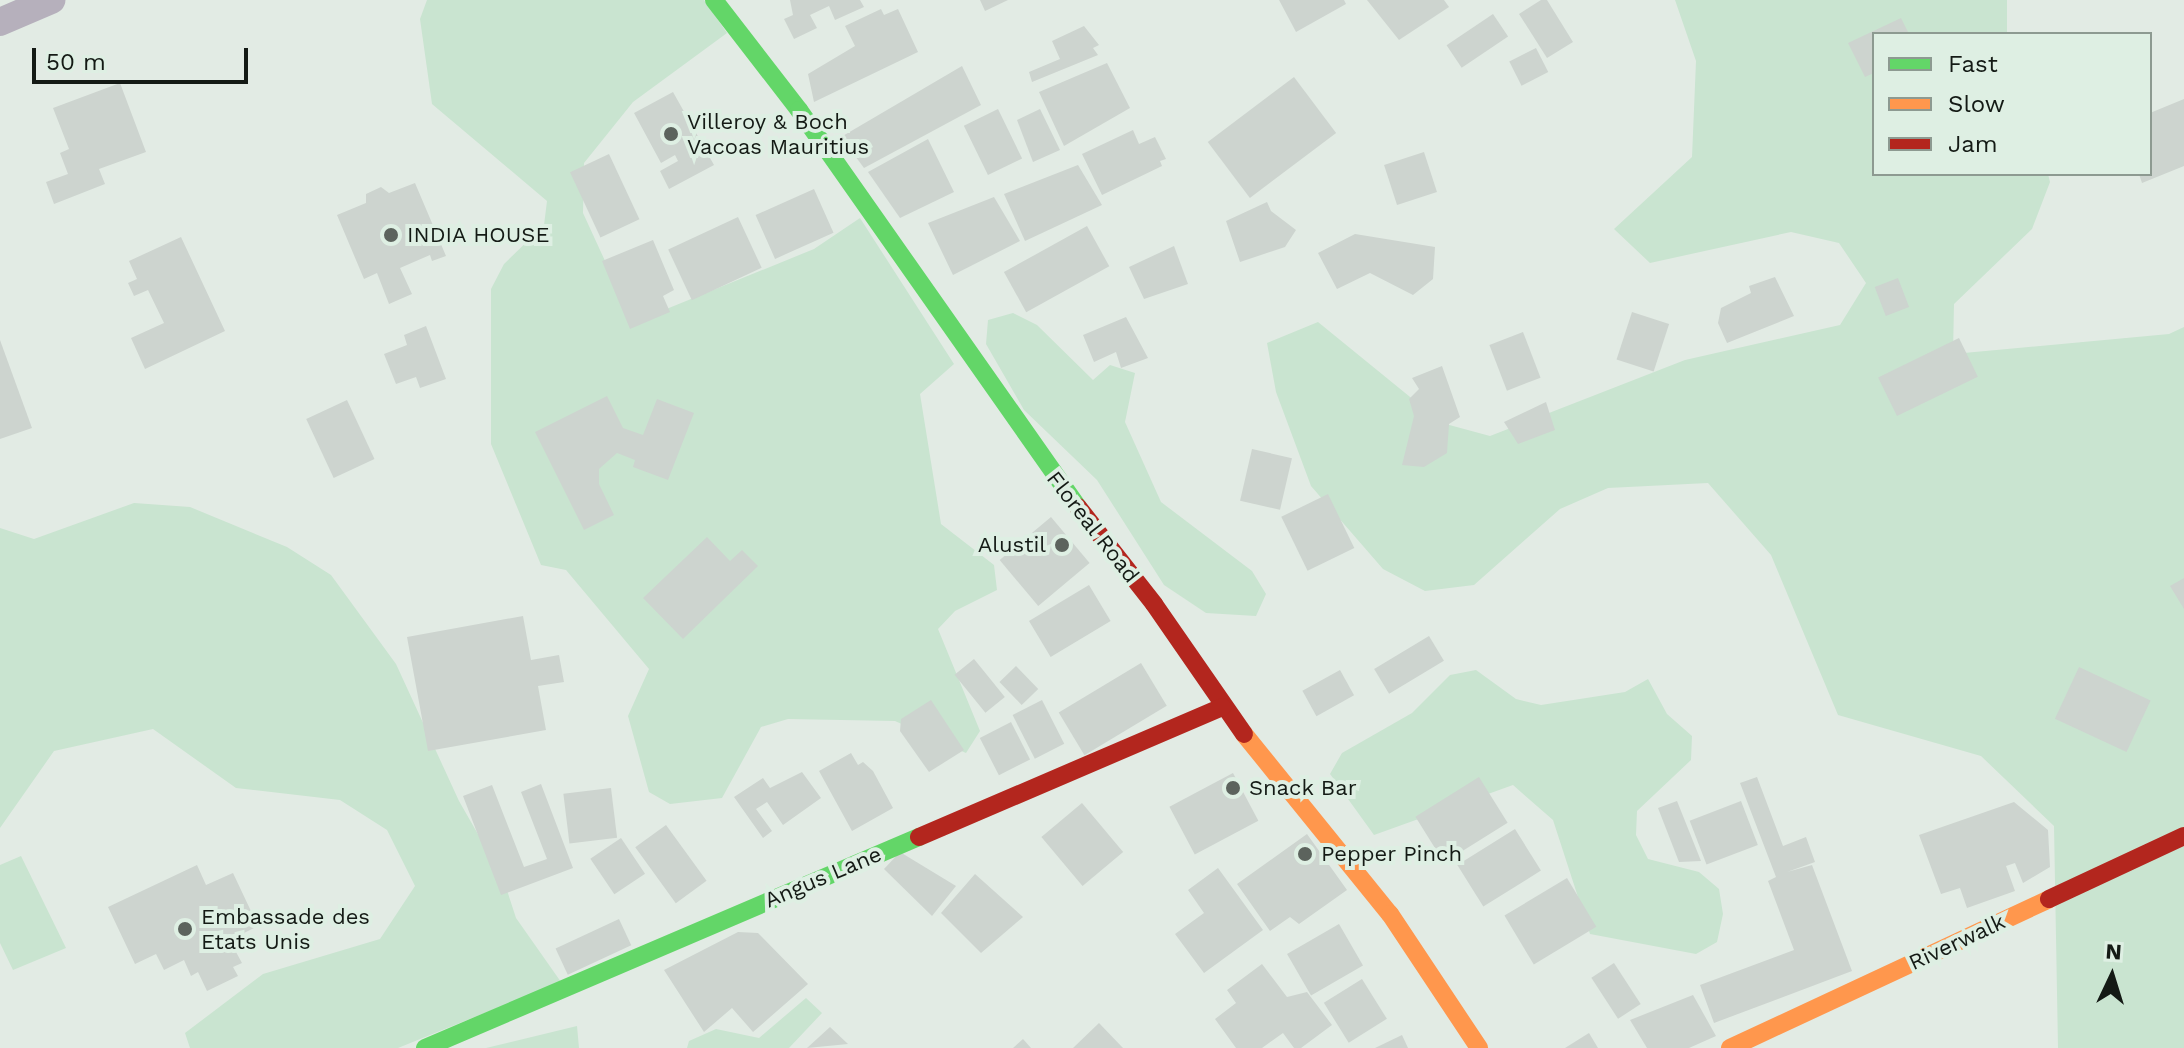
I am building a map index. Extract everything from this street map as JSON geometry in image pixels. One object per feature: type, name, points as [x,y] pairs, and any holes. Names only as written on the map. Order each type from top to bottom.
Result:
[{"type":"street","points":[[0,22],[51,0]]},
{"type":"street","name":"Floreal Road","points":[[714,0],[799,110],[1038,456],[1154,604],[1222,707],[1390,914],[1479,1048]]},
{"type":"street","name":"Angus Lane","points":[[425,1048],[1222,707]]},
{"type":"street","name":"Riverwalk","points":[[1730,1048],[2184,836]]},
{"type":"green space","points":[[427,0],[704,0],[727,33],[633,102],[584,163],[583,213],[617,287],[664,310],[814,249],[860,218],[954,364],[920,394],[941,524],[994,565],[997,590],[955,611],[938,629],[980,731],[966,753],[895,721],[788,719],[761,727],[722,798],[670,804],[649,792],[628,716],[649,669],[566,570],[541,565],[491,444],[491,289],[504,264],[544,225],[547,201],[432,104],[420,19]]},
{"type":"green space","points":[[1675,0],[2007,0],[2007,32],[1872,32],[1872,176],[2048,176],[2050,182],[2032,229],[1954,304],[1953,354],[2169,334],[2184,327],[2184,1048],[2058,1048],[2054,826],[1981,756],[1838,715],[1771,555],[1708,483],[1608,488],[1560,509],[1474,585],[1425,591],[1383,569],[1311,486],[1276,392],[1267,343],[1318,322],[1442,423],[1490,436],[1685,360],[1840,325],[1866,283],[1839,243],[1791,232],[1650,263],[1614,229],[1692,157],[1696,61]]},
{"type":"green space","points":[[1013,313],[1037,325],[1093,380],[1110,365],[1135,373],[1125,422],[1161,502],[1252,571],[1266,594],[1256,616],[1206,613],[1164,585],[1097,480],[1024,410],[986,344],[988,320]]},
{"type":"green space","points":[[134,503],[190,507],[287,547],[331,575],[396,664],[459,801],[503,878],[516,918],[561,982],[398,1048],[190,1048],[185,1033],[263,974],[380,939],[415,886],[387,830],[340,800],[236,788],[153,729],[54,751],[0,828],[0,528],[34,539]]},
{"type":"green space","points":[[1476,670],[1516,699],[1541,705],[1625,692],[1648,679],[1667,714],[1692,736],[1691,760],[1637,811],[1636,835],[1648,859],[1699,872],[1719,889],[1723,914],[1717,942],[1696,954],[1590,934],[1553,820],[1513,785],[1374,835],[1330,774],[1342,753],[1412,713],[1450,675]]},
{"type":"green space","points":[[21,856],[66,948],[13,970],[0,943],[0,865]]},
{"type":"green space","points":[[806,998],[822,1013],[789,1048],[687,1048],[689,1041],[716,1029],[759,1038]]},
{"type":"green space","points":[[577,1026],[579,1048],[486,1048]]},
{"type":"building","points":[[790,0],[860,0],[864,7],[835,20],[829,6],[810,15],[817,28],[794,39],[784,19],[793,15]]},
{"type":"building","points":[[980,0],[1008,0],[985,11]]},
{"type":"building","points":[[1279,0],[1344,0],[1346,4],[1296,32]]},
{"type":"building","points":[[1367,0],[1444,0],[1449,7],[1399,40]]},
{"type":"building","points":[[1541,0],[1547,0],[1573,42],[1547,58],[1519,14]]},
{"type":"building","points":[[881,9],[884,15],[898,9],[918,52],[814,102],[808,74],[855,46],[845,26]]},
{"type":"building","points":[[1493,14],[1508,36],[1462,68],[1447,45]]},
{"type":"building","points":[[1901,18],[1908,32],[1872,32],[1872,74],[1865,77],[1848,43]]},
{"type":"building","points":[[1084,26],[1099,45],[1093,48],[1098,55],[1032,82],[1029,72],[1060,59],[1052,41]]},
{"type":"building","points":[[1536,48],[1548,72],[1522,86],[1509,62]]},
{"type":"building","points":[[1107,63],[1130,108],[1064,146],[1039,92]]},
{"type":"building","points":[[962,66],[981,105],[864,168],[841,137]]},
{"type":"building","points":[[1294,77],[1336,133],[1250,198],[1208,142]]},
{"type":"building","points":[[120,83],[146,152],[99,169],[105,184],[54,204],[46,182],[68,174],[60,153],[69,149],[53,108]]},
{"type":"building","name":"Villeroy & Boch Vacoas Mauritius","points":[[673,92],[714,165],[669,189],[660,171],[678,161],[675,155],[661,163],[634,113]]},
{"type":"building","points":[[2184,99],[2184,166],[2142,183],[2140,176],[2152,176],[2152,112]]},
{"type":"building","points":[[998,109],[1022,158],[988,175],[964,126]]},
{"type":"building","points":[[1040,109],[1060,150],[1033,162],[1017,120]]},
{"type":"building","points":[[1133,130],[1139,144],[1155,137],[1166,159],[1160,161],[1162,166],[1102,195],[1082,154]]},
{"type":"building","points":[[928,139],[954,192],[900,218],[868,172]]},
{"type":"building","points":[[1424,152],[1437,192],[1397,205],[1384,165]]},
{"type":"building","points":[[609,154],[639,219],[600,237],[570,172]]},
{"type":"building","points":[[1078,165],[1102,205],[1025,241],[1004,194]]},
{"type":"building","name":"INDIA HOUSE","points":[[415,183],[446,256],[432,261],[430,255],[400,268],[412,294],[389,304],[377,273],[364,279],[337,215],[366,203],[366,194],[381,187],[389,193]]},
{"type":"building","points":[[814,189],[834,233],[775,259],[756,215]]},
{"type":"building","points":[[994,197],[1020,241],[953,275],[928,223]]},
{"type":"building","points":[[1267,202],[1271,211],[1296,230],[1285,247],[1240,262],[1226,221]]},
{"type":"building","points":[[738,217],[762,268],[692,300],[668,250]]},
{"type":"building","points":[[1087,226],[1109,266],[1026,312],[1004,272]]},
{"type":"building","points":[[1355,234],[1435,247],[1433,279],[1413,295],[1370,273],[1337,289],[1318,253]]},
{"type":"building","points":[[181,237],[225,331],[145,369],[131,338],[164,323],[148,290],[134,296],[128,283],[137,279],[129,261]]},
{"type":"building","points":[[653,240],[674,290],[663,296],[670,312],[630,329],[602,261]]},
{"type":"building","points":[[1174,246],[1188,284],[1144,299],[1129,267]]},
{"type":"building","points":[[1775,277],[1794,316],[1727,343],[1718,323],[1721,308],[1751,293],[1749,286]]},
{"type":"building","points":[[1898,278],[1909,307],[1886,316],[1875,287]]},
{"type":"building","points":[[1632,312],[1669,324],[1654,372],[1617,360]]},
{"type":"building","points":[[1126,317],[1148,358],[1121,368],[1116,352],[1094,362],[1083,335]]},
{"type":"building","points":[[426,326],[446,379],[420,388],[416,377],[396,384],[384,354],[407,345],[404,335]]},
{"type":"building","points":[[1523,332],[1541,378],[1507,391],[1489,345]]},
{"type":"building","points":[[1959,338],[1978,377],[1897,416],[1878,377]]},
{"type":"building","points":[[0,340],[32,428],[0,439]]},
{"type":"building","points":[[1442,366],[1460,417],[1449,424],[1447,453],[1424,467],[1402,465],[1414,416],[1409,399],[1419,389],[1412,378]]},
{"type":"building","points":[[607,396],[623,428],[643,435],[657,399],[694,413],[668,480],[633,467],[635,460],[617,453],[599,469],[599,484],[614,515],[584,530],[535,432]]},
{"type":"building","points":[[347,400],[374,459],[334,478],[306,419]]},
{"type":"building","points":[[1546,402],[1555,430],[1518,444],[1504,422]]},
{"type":"building","points":[[1252,449],[1292,458],[1280,510],[1240,501]]},
{"type":"building","points":[[1328,494],[1354,548],[1308,571],[1281,517]]},
{"type":"building","points":[[1051,517],[1090,563],[1038,606],[1000,560]]},
{"type":"building","points":[[707,537],[730,561],[742,550],[758,566],[683,639],[643,598]]},
{"type":"building","points":[[2184,578],[2184,609],[2170,586]]},
{"type":"building","points":[[1089,585],[1111,621],[1051,657],[1029,621]]},
{"type":"building","points":[[523,616],[531,660],[559,655],[564,682],[538,686],[546,730],[428,751],[407,637]]},
{"type":"building","points":[[1429,636],[1444,661],[1389,694],[1374,669]]},
{"type":"building","points":[[974,659],[1005,697],[985,713],[955,675]]},
{"type":"building","points":[[1141,663],[1167,706],[1084,755],[1059,712]]},
{"type":"building","points":[[1016,666],[1038,689],[1022,705],[999,682]]},
{"type":"building","points":[[2079,667],[2151,700],[2127,752],[2055,719]]},
{"type":"building","points":[[1340,670],[1354,695],[1316,716],[1302,691]]},
{"type":"building","points":[[931,700],[964,750],[929,772],[900,731],[901,719]]},
{"type":"building","points":[[1042,700],[1064,744],[1035,759],[1013,715]]},
{"type":"building","points":[[1011,722],[1030,759],[999,775],[980,738]]},
{"type":"building","points":[[851,753],[858,765],[863,762],[873,771],[893,808],[852,831],[819,771]]},
{"type":"building","points":[[802,772],[821,798],[783,825],[767,802],[756,809],[772,831],[763,838],[734,797],[763,778],[770,788]]},
{"type":"building","points":[[1233,773],[1258,821],[1195,854],[1169,807]]},
{"type":"building","points":[[1479,777],[1508,823],[1444,863],[1415,817]]},
{"type":"building","points":[[1757,777],[1783,846],[1806,837],[1815,862],[1787,872],[1812,865],[1852,971],[1714,1023],[1700,985],[1794,950],[1768,881],[1776,877],[1740,783]]},
{"type":"building","points":[[541,784],[573,868],[501,895],[463,796],[492,785],[524,867],[547,859],[521,792]]},
{"type":"building","points":[[611,788],[617,838],[569,843],[563,794]]},
{"type":"building","points":[[1677,801],[1701,861],[1679,862],[1658,808]]},
{"type":"building","points":[[1741,801],[1758,845],[1706,865],[1690,821]]},
{"type":"building","points":[[2014,802],[2048,830],[2050,867],[2023,883],[2015,863],[2006,866],[2015,891],[1967,908],[1960,888],[1941,894],[1919,835]]},
{"type":"building","points":[[1082,803],[1123,852],[1083,886],[1041,837]]},
{"type":"building","points":[[666,825],[707,881],[676,903],[635,847]]},
{"type":"building","points":[[1515,829],[1541,871],[1483,907],[1457,865]]},
{"type":"building","points":[[1307,834],[1347,890],[1299,924],[1290,917],[1270,931],[1237,884]]},
{"type":"building","points":[[621,838],[645,874],[614,894],[590,859]]},
{"type":"building","points":[[900,852],[956,886],[932,916],[884,869]]},
{"type":"building","name":"Embassade des Etats Unis","points":[[197,865],[206,885],[233,873],[258,926],[244,933],[250,945],[236,952],[242,963],[233,967],[238,976],[207,991],[198,972],[191,976],[184,960],[164,970],[156,954],[135,964],[108,907]]},
{"type":"building","points":[[1218,868],[1263,930],[1204,973],[1175,934],[1204,913],[1188,890]]},
{"type":"building","points":[[975,874],[1023,917],[981,953],[941,913]]},
{"type":"building","points":[[1567,878],[1596,927],[1534,964],[1504,916]]},
{"type":"building","points":[[619,919],[631,945],[568,975],[556,949]]},
{"type":"building","points":[[1339,924],[1363,966],[1311,996],[1287,954]]},
{"type":"building","points":[[738,932],[758,933],[808,984],[753,1032],[732,1008],[704,1032],[664,970]]},
{"type":"building","points":[[1614,963],[1641,1004],[1618,1019],[1591,978]]},
{"type":"building","points":[[1262,964],[1287,997],[1307,992],[1332,1025],[1301,1048],[1294,1048],[1283,1033],[1262,1048],[1236,1048],[1215,1019],[1236,1003],[1227,990]]},
{"type":"building","points":[[1362,979],[1387,1019],[1349,1043],[1324,1003]]},
{"type":"building","points":[[1693,995],[1716,1036],[1689,1048],[1647,1048],[1630,1020]]},
{"type":"building","points":[[1099,1023],[1123,1048],[1073,1048]]},
{"type":"building","points":[[830,1027],[848,1044],[807,1048]]},
{"type":"building","points":[[1589,1033],[1598,1048],[1565,1048]]},
{"type":"building","points":[[1402,1035],[1408,1048],[1375,1048]]},
{"type":"building","points":[[1023,1039],[1031,1048],[1013,1048]]},
{"type":"traffic: fast","points":[[714,0],[799,110],[1078,507]]},
{"type":"traffic: fast","points":[[425,1048],[919,837]]},
{"type":"traffic: slow","points":[[1244,734],[1390,914],[1479,1048]]},
{"type":"traffic: slow","points":[[1730,1048],[2049,899]]},
{"type":"traffic: jam","points":[[1078,507],[1154,604],[1244,734]]},
{"type":"traffic: jam","points":[[919,837],[1222,707]]},
{"type":"traffic: jam","points":[[2049,899],[2184,836]]},
{"type":"place","name":"Villeroy & Boch Vacoas Mauritius","points":[[671,134]]},
{"type":"place","name":"INDIA HOUSE","points":[[391,235]]},
{"type":"place","name":"Alustil","points":[[1062,545]]},
{"type":"place","name":"Snack Bar","points":[[1233,788]]},
{"type":"place","name":"Pepper Pinch","points":[[1305,854]]},
{"type":"place","name":"Embassade des Etats Unis","points":[[185,929]]}]
